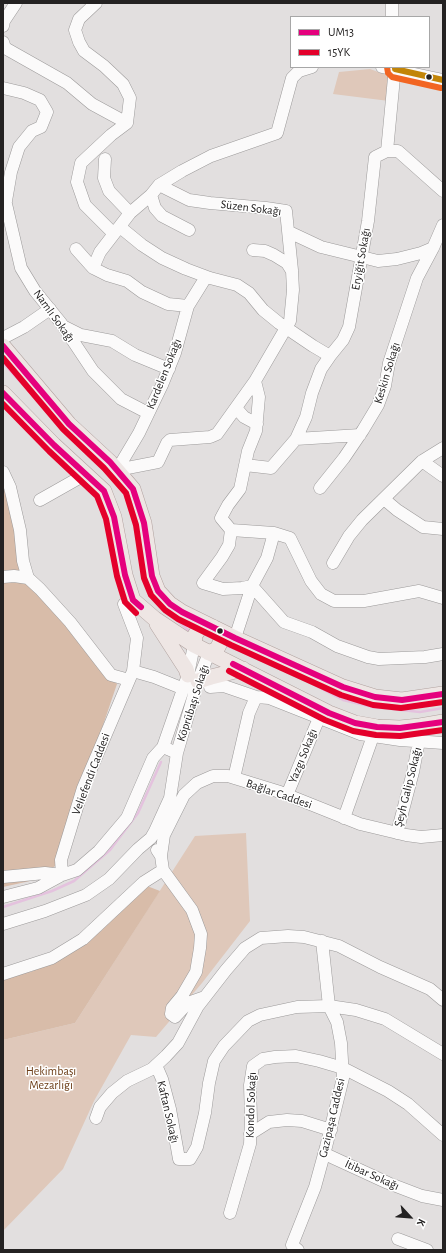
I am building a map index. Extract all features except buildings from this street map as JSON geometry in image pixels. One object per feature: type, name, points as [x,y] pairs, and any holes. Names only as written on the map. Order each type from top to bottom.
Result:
[{"type":"main road","points":[[3,346],[69,424],[110,462],[133,489],[144,523],[152,576],[158,591],[170,604],[182,612],[235,638],[343,686],[375,697],[402,700],[443,694]]},
{"type":"main road","points":[[3,393],[54,445],[104,491],[114,517],[125,575],[133,600],[155,619],[194,645],[209,653],[329,713],[355,723],[377,727],[400,728],[443,722]]},
{"type":"main road","points":[[155,619],[195,683],[211,676],[243,669]]},
{"type":"main road","points":[[194,645],[195,635],[200,628],[209,626],[213,627],[220,633],[221,641],[217,649],[209,653]]},
{"type":"street","points":[[3,26],[4,21],[16,3]]},
{"type":"street","points":[[96,3],[79,19],[75,30],[79,42],[84,51],[104,66],[123,84],[130,98],[127,123],[111,135],[81,164],[77,182],[85,205],[116,230],[162,258],[206,277],[237,285],[249,293],[263,310],[279,323],[312,346],[330,356]]},
{"type":"street","points":[[392,3],[392,16]]},
{"type":"street","points":[[5,49],[67,84],[92,104],[127,123]]},
{"type":"street","points":[[93,268],[100,252],[116,230],[130,213],[160,185],[182,171],[211,156],[258,138],[277,133],[292,78],[299,71],[309,68]]},
{"type":"street","points":[[443,80],[395,68],[387,151],[398,151],[443,191]]},
{"type":"street","points":[[3,88],[24,93],[40,100],[47,112],[42,127],[32,131],[19,147],[11,172],[6,205]]},
{"type":"street","name":"Eryiğit Sokağı","points":[[245,465],[271,468],[296,439],[306,417],[312,393],[322,369],[343,340],[349,327],[368,221],[375,157],[387,151]]},
{"type":"street","points":[[105,159],[104,178],[109,191],[130,213]]},
{"type":"street","name":"Süzen Sokağı","points":[[117,470],[158,462],[170,440],[210,437],[217,434],[255,381],[290,321],[293,290],[286,211],[189,200],[160,185]]},
{"type":"street","name":"Namlı Sokağı","points":[[3,191],[21,268],[35,291],[62,325],[93,371],[121,399],[148,413]]},
{"type":"street","points":[[151,195],[155,208],[162,216],[189,230]]},
{"type":"street","name":"Keskin Sokağı","points":[[320,488],[360,435],[378,404],[385,386],[389,363],[417,278],[443,225]]},
{"type":"street","points":[[289,232],[321,247],[378,261],[397,259],[421,253],[433,248]]},
{"type":"street","points":[[76,249],[93,268],[107,275],[127,281],[142,292],[168,304],[188,306]]},
{"type":"street","points":[[253,250],[266,251],[281,259],[287,263],[292,271]]},
{"type":"street","name":"Kardelen Sokağı","points":[[117,470],[139,433],[154,402],[169,369],[188,306],[206,277]]},
{"type":"street","points":[[3,338],[24,327],[50,309]]},
{"type":"street","points":[[62,325],[81,335],[112,341],[135,355],[169,369]]},
{"type":"street","points":[[255,381],[259,397],[256,431],[248,451],[240,489],[228,505],[221,518],[231,530],[274,533],[290,538],[311,581],[321,594],[334,600],[364,601],[419,592],[443,598]]},
{"type":"street","points":[[236,408],[244,417],[257,424]]},
{"type":"street","points":[[296,439],[360,435]]},
{"type":"street","points":[[334,563],[349,536],[362,520],[422,461],[443,448]]},
{"type":"street","points":[[422,461],[443,476]]},
{"type":"street","points":[[3,472],[10,487],[20,530],[23,561],[28,578]]},
{"type":"street","points":[[40,500],[86,474]]},
{"type":"street","points":[[384,499],[397,510],[423,527],[443,529]]},
{"type":"street","points":[[231,530],[229,545],[203,583],[223,589],[252,586]]},
{"type":"street","points":[[235,638],[252,586],[267,558],[274,533]]},
{"type":"street","points":[[3,577],[14,576],[28,578],[40,588],[70,622],[111,675],[154,677],[224,686],[256,697],[269,698],[360,734],[443,743]]},
{"type":"street","points":[[252,586],[284,622],[312,632],[337,646],[368,658],[425,657],[443,654]]},
{"type":"street","name":"Veliefendi Caddesi","points":[[62,875],[60,860],[83,788],[131,676],[137,638],[124,604]]},
{"type":"street","points":[[163,747],[195,683],[194,645]]},
{"type":"street","name":"Köprübaşı Sokağı","points":[[3,924],[45,911],[86,895],[109,879],[138,849],[151,838],[156,831],[170,798],[177,753],[195,683],[209,653]]},
{"type":"street","points":[[234,778],[249,713],[256,697]]},
{"type":"street","name":"Yazgı Sokağı","points":[[287,795],[319,718]]},
{"type":"street","points":[[344,818],[373,736]]},
{"type":"street","name":"Şeyh Galip Sokağı","points":[[397,833],[413,772],[419,741]]},
{"type":"street","name":"Köprübaşı Sokağı","points":[[3,897],[38,888],[62,875],[76,870],[100,850],[127,818],[153,758],[163,747],[177,753]]},
{"type":"street","name":"Bağlar Caddesi","points":[[160,856],[164,835],[184,795],[197,783],[212,776],[228,776],[287,795],[360,824],[421,837],[443,835]]},
{"type":"street","points":[[151,838],[160,856],[163,870],[192,910],[201,934],[196,972],[182,996],[172,1008],[171,1014],[175,1017],[188,1003],[205,997]]},
{"type":"street","points":[[3,974],[52,958],[83,939],[144,882],[163,870]]},
{"type":"street","points":[[3,877],[45,873],[62,875]]},
{"type":"street","points":[[96,1118],[100,1107],[112,1093],[127,1081],[152,1069],[178,1043],[198,1006],[226,970],[246,948],[260,938],[288,936],[304,937],[339,946],[380,967],[430,989],[443,1000]]},
{"type":"street","name":"Gazipaşa Caddesi","points":[[295,1247],[325,1154],[343,1078],[341,1043],[337,1022],[329,1006],[322,942]]},
{"type":"street","points":[[329,1006],[356,1010],[385,1019],[443,1054]]},
{"type":"street","name":"Kaftan Sokağı","points":[[156,1065],[162,1079],[170,1109],[179,1159],[190,1159],[197,1147],[205,1113],[214,1061],[224,1046],[248,1021],[260,1015],[297,1007],[329,1006]]},
{"type":"street","name":"Kondol Sokağı","points":[[230,1213],[250,1144],[250,1084],[253,1066],[263,1059],[296,1056],[343,1068],[388,1091],[408,1104],[443,1134]]},
{"type":"street","points":[[250,1134],[270,1122],[287,1120],[302,1121],[331,1130]]},
{"type":"street","name":"İtibar Sokağı","points":[[325,1154],[388,1184],[422,1196],[443,1200]]},
{"type":"street","points":[[398,1239],[427,1250]]},
{"type":"green space","points":[[370,69],[392,77],[389,101],[333,94],[339,72]]},
{"type":"green space","name":"Hekimbaşı Mezarlığı","points":[[246,833],[250,921],[202,983],[156,1037],[131,1035],[94,1101],[63,1169],[3,1231],[3,1040],[75,1023],[195,836]]},
{"type":"shaded area","points":[[3,474],[13,487],[19,566],[117,684],[55,866],[39,879],[3,887]]},
{"type":"shaded area","points":[[147,886],[160,891],[75,1023],[3,1040],[3,973],[31,972],[101,931]]},
{"type":"waterway","points":[[3,363],[78,445],[118,482]]},
{"type":"waterway","points":[[160,604],[188,630]]},
{"type":"waterway","points":[[225,645],[282,668],[343,700],[373,707],[420,712],[443,708]]},
{"type":"waterway","points":[[3,907],[52,891],[74,881],[110,850],[138,813],[161,762]]},
{"type":"transit line","points":[[387,68],[388,73],[392,77],[441,88]]},
{"type":"transit line","points":[[395,68],[443,80]]},
{"type":"transit line","name":"UM13","points":[[3,346],[69,424],[110,462],[133,489],[144,523],[152,576],[158,591],[170,604],[182,612],[235,638],[343,687],[375,697],[402,700],[443,694]]},
{"type":"transit line","name":"15YK","points":[[3,358],[63,429],[104,468],[126,493],[136,525],[144,578],[151,595],[165,610],[178,619],[231,645],[341,695],[373,705],[401,708],[443,702]]},
{"type":"transit line","name":"UM13","points":[[3,393],[54,445],[104,491],[114,517],[125,575],[133,600],[141,607]]},
{"type":"transit line","name":"15YK","points":[[3,404],[49,451],[97,496],[106,519],[117,576],[125,602],[136,613]]},
{"type":"transit line","name":"UM13","points":[[233,664],[329,713],[355,723],[377,727],[400,728],[443,722]]},
{"type":"transit line","name":"15YK","points":[[229,671],[325,720],[353,731],[376,735],[400,736],[443,730]]}]
